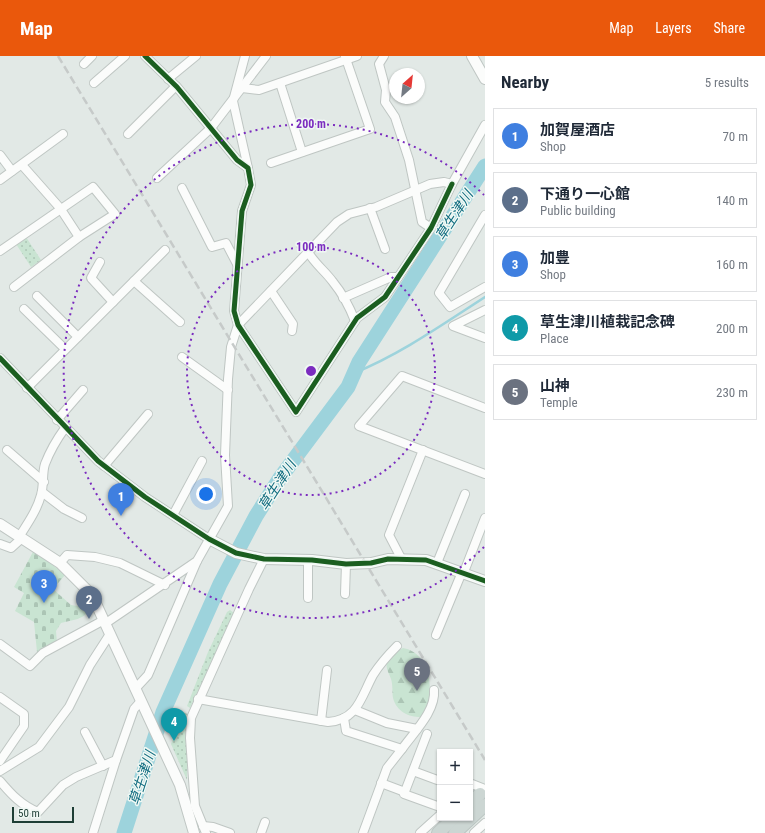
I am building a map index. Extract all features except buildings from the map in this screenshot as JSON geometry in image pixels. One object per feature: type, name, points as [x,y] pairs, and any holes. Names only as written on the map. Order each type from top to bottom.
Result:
[{"type":"main road","points":[[473,801],[483,796]]},
{"type":"main road","points":[[455,833],[483,796]]},
{"type":"main road","points":[[438,833],[451,821]]},
{"type":"street","points":[[84,64],[92,56]]},
{"type":"street","points":[[94,83],[124,56]]},
{"type":"street","points":[[145,56],[176,86],[237,160],[248,168]]},
{"type":"street","points":[[168,79],[196,56]]},
{"type":"street","points":[[245,56],[233,100],[248,168],[250,185],[242,211],[234,311],[238,325],[296,412],[355,321],[384,297],[431,228],[452,184],[485,125]]},
{"type":"street","points":[[157,178],[211,128],[266,56]]},
{"type":"street","points":[[242,88],[259,90],[346,58],[357,56]]},
{"type":"street","points":[[384,56],[380,64],[386,90],[385,102],[395,117],[409,160],[414,191],[422,222],[431,228]]},
{"type":"street","points":[[472,56],[485,79]]},
{"type":"street","points":[[271,163],[370,129],[346,58]]},
{"type":"street","points":[[280,83],[302,152]]},
{"type":"street","points":[[128,134],[176,86]]},
{"type":"street","points":[[0,180],[63,134]]},
{"type":"street","points":[[0,155],[12,171]]},
{"type":"street","points":[[22,165],[60,208],[79,237]]},
{"type":"street","points":[[135,689],[148,675],[197,561],[212,540],[228,506],[225,455],[228,390],[231,347],[238,325],[337,222],[349,214],[370,208],[430,184],[444,182],[452,184]]},
{"type":"street","points":[[0,251],[60,208],[93,187],[115,214],[79,237],[14,287]]},
{"type":"street","points":[[182,188],[212,247],[226,244],[238,265]]},
{"type":"street","points":[[370,208],[385,249]]},
{"type":"street","points":[[485,215],[439,293],[450,307],[485,287]]},
{"type":"street","points":[[27,388],[165,250]]},
{"type":"street","points":[[308,252],[313,260],[333,282],[355,321]]},
{"type":"street","points":[[100,262],[91,278],[113,302]]},
{"type":"street","points":[[343,298],[391,277],[398,277]]},
{"type":"street","points":[[134,281],[180,322]]},
{"type":"street","points":[[271,291],[293,324],[292,331]]},
{"type":"street","points":[[37,296],[78,337]]},
{"type":"street","points":[[24,309],[65,349]]},
{"type":"street","points":[[485,310],[453,326],[485,338]]},
{"type":"street","points":[[182,357],[228,390]]},
{"type":"street","points":[[0,358],[57,420],[104,466],[173,515],[212,540],[236,553],[261,559],[308,560],[346,564],[371,563],[401,558],[426,560],[485,581]]},
{"type":"street","points":[[485,408],[402,376],[359,426],[485,474]]},
{"type":"street","points":[[57,420],[83,390]]},
{"type":"street","points":[[104,466],[148,414]]},
{"type":"street","points":[[0,544],[11,548],[21,538],[32,517],[42,492],[45,466],[52,448],[65,428]]},
{"type":"street","points":[[7,450],[44,482]]},
{"type":"street","points":[[401,558],[389,536],[423,450]]},
{"type":"street","points":[[173,515],[202,461]]},
{"type":"street","points":[[42,492],[64,509],[82,518]]},
{"type":"street","points":[[437,563],[465,494]]},
{"type":"street","points":[[436,635],[485,518]]},
{"type":"street","points":[[0,524],[60,563],[92,595],[180,785],[191,827]]},
{"type":"street","points":[[60,563],[67,555],[95,557],[120,563],[166,584]]},
{"type":"street","points":[[191,827],[195,806],[190,738],[191,718],[198,699],[249,589],[261,559]]},
{"type":"street","points":[[308,560],[308,598]]},
{"type":"street","points":[[0,644],[30,666],[43,653],[105,621],[166,584],[197,561]]},
{"type":"street","points":[[345,594],[346,564]]},
{"type":"street","points":[[0,770],[39,747],[68,707],[90,665],[110,634]]},
{"type":"street","points":[[198,699],[321,721],[338,722],[355,710],[383,659],[397,646]]},
{"type":"street","points":[[321,721],[327,670]]},
{"type":"street","points":[[363,833],[387,768],[432,710],[435,698],[434,690]]},
{"type":"street","points":[[0,697],[24,714],[24,726],[0,761]]},
{"type":"street","points":[[93,833],[134,709],[142,703]]},
{"type":"street","points":[[355,710],[387,723],[417,729]]},
{"type":"street","points":[[344,718],[346,731],[402,749]]},
{"type":"street","points":[[85,732],[103,766]]},
{"type":"street","points":[[405,792],[427,734]]},
{"type":"street","points":[[0,781],[13,796],[30,809],[38,812],[63,785],[76,777],[116,760]]},
{"type":"street","points":[[413,771],[437,780]]},
{"type":"street","points":[[381,783],[405,792],[404,794],[437,806]]},
{"type":"street","points":[[473,785],[483,796]]},
{"type":"street","points":[[195,806],[205,830],[213,827],[230,833]]},
{"type":"street","points":[[420,833],[437,818]]},
{"type":"street","points":[[261,833],[265,822]]},
{"type":"street","points":[[474,833],[485,823]]},
{"type":"green space","points":[[26,237],[41,260],[31,267],[16,244]]},
{"type":"green space","points":[[34,550],[65,575],[53,589],[71,605],[90,608],[82,617],[61,623],[56,631],[57,643],[37,652],[34,622],[15,611],[24,593],[14,587]]},
{"type":"green space","points":[[230,610],[234,613],[190,708],[187,706],[208,652],[227,612]]},
{"type":"green space","points":[[403,648],[413,651],[425,666],[430,686],[427,708],[424,717],[414,717],[405,714],[395,703],[393,698],[391,679],[386,664],[391,656]]},
{"type":"green space","points":[[184,712],[189,715],[187,737],[187,780],[171,744]]},
{"type":"waterway","name":"草生津川","points":[[124,833],[163,712],[220,584],[256,516],[280,478],[348,387],[359,362],[485,166]]},
{"type":"waterway","points":[[354,373],[405,348],[485,297]]},
{"type":"railway","points":[[58,56],[485,760]]},
{"type":"cycle path","points":[[145,56],[177,87],[237,160],[248,168],[251,185],[242,211],[234,311],[238,325],[296,412],[357,318],[385,297],[431,228],[452,184]]},
{"type":"cycle path","points":[[0,358],[98,461],[145,497],[209,539],[236,553],[264,559],[312,560],[346,564],[371,563],[388,559],[426,560],[485,581]]},
{"type":"place","name":"加賀屋酒店","points":[[121,516]]},
{"type":"place","name":"加豊","points":[[44,603]]},
{"type":"place","name":"下通り一心館","points":[[89,619]]},
{"type":"place","name":"山神","points":[[417,691]]},
{"type":"place","name":"草生津川植栽記念碑","points":[[174,741]]}]
